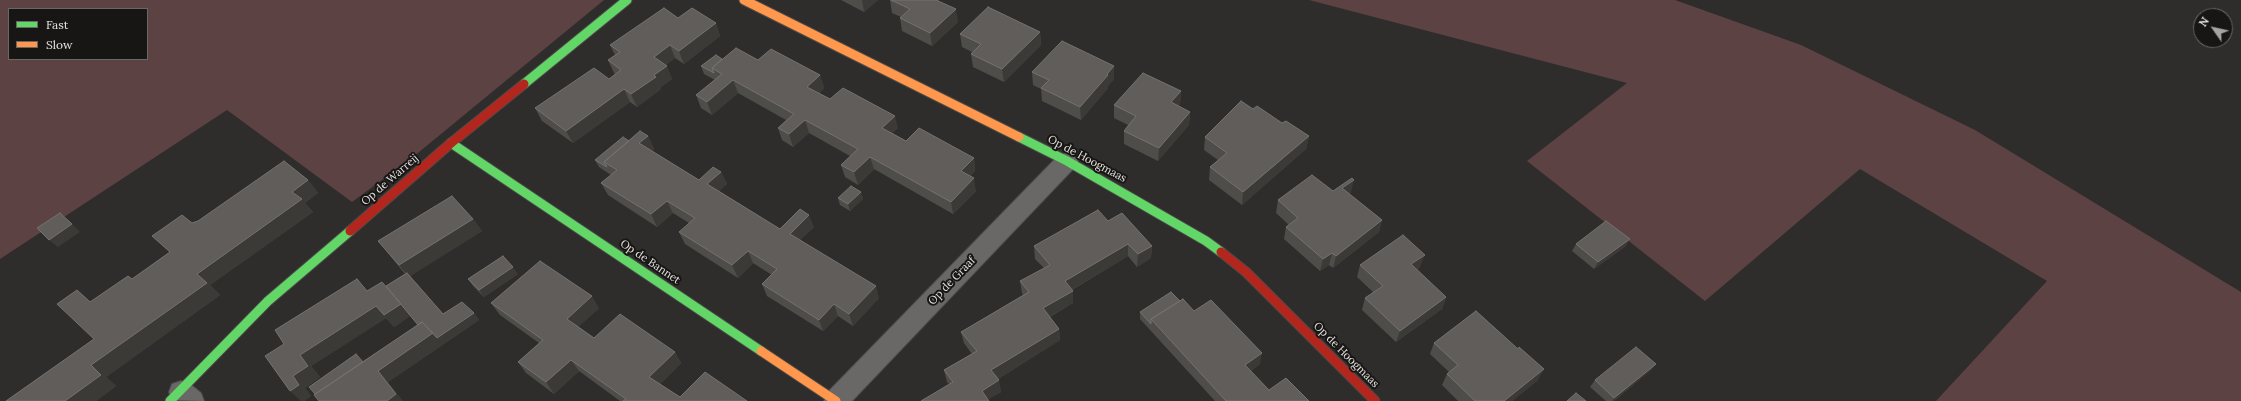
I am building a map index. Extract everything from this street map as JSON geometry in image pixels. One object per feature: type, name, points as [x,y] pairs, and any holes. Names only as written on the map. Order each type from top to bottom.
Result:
[{"type":"street","name":"Op de Warreij","points":[[181,398],[268,301],[451,143],[627,0]]},
{"type":"street","name":"Op de Hoogmaas","points":[[744,0],[1067,161],[1206,241],[1246,272],[1376,401]]},
{"type":"street","name":"Op de Bannet","points":[[451,143],[836,401]]},
{"type":"street","name":"Op de Graaf","points":[[836,401],[1067,161]]},
{"type":"shaded area","points":[[0,0],[604,0],[413,157],[352,202],[227,110],[0,259]]},
{"type":"shaded area","points":[[1309,0],[1675,0],[1801,45],[1975,130],[2241,292],[2241,401],[1936,401],[2047,281],[1860,169],[1705,301],[1527,161],[1627,83]]},
{"type":"building","points":[[891,0],[936,0],[956,9],[930,33],[900,18],[910,9]]},
{"type":"building","points":[[988,7],[1040,32],[1002,69],[971,54],[981,44],[960,34]]},
{"type":"building","points":[[664,8],[678,18],[692,8],[716,23],[679,51],[670,45],[654,57],[667,66],[654,75],[656,77],[631,94],[624,89],[566,131],[535,108],[594,68],[609,79],[621,70],[608,60],[620,52],[610,45]]},
{"type":"building","points":[[1062,41],[1114,66],[1080,107],[1041,88],[1049,80],[1032,72]]},
{"type":"building","points":[[736,48],[758,60],[771,49],[820,75],[807,87],[830,99],[843,88],[895,116],[882,128],[906,141],[919,128],[974,158],[961,171],[974,178],[951,202],[870,157],[854,172],[841,165],[858,149],[805,120],[789,134],[778,128],[794,114],[733,80],[707,102],[696,95],[722,74],[712,68]]},
{"type":"building","points":[[716,55],[722,59],[712,68],[714,73],[701,66]]},
{"type":"building","points":[[1143,73],[1181,91],[1171,102],[1190,112],[1159,148],[1124,131],[1136,116],[1114,105]]},
{"type":"building","points":[[1241,101],[1253,109],[1257,106],[1282,123],[1286,121],[1309,136],[1243,192],[1210,167],[1227,153],[1205,137]]},
{"type":"building","points":[[640,131],[648,136],[639,143],[699,180],[713,167],[721,172],[707,184],[780,229],[800,209],[809,215],[790,234],[876,286],[849,314],[834,304],[819,320],[762,284],[777,269],[748,251],[732,265],[679,232],[695,218],[667,201],[651,214],[601,183],[617,170],[604,162]]},
{"type":"building","points":[[623,137],[629,141],[604,162],[607,167],[595,160]]},
{"type":"building","points":[[284,161],[308,180],[292,192],[302,199],[197,274],[207,283],[91,365],[101,375],[65,401],[6,401],[94,339],[57,304],[77,290],[90,302],[128,276],[132,279],[170,252],[152,236],[182,215],[192,223],[198,221]]},
{"type":"building","points":[[1312,175],[1333,191],[1352,178],[1354,180],[1342,188],[1382,220],[1336,256],[1332,253],[1323,259],[1286,227],[1298,218],[1278,200]]},
{"type":"building","points":[[851,186],[861,192],[848,204],[838,198]]},
{"type":"building","points":[[452,196],[473,219],[399,265],[378,241]]},
{"type":"building","points":[[1098,210],[1108,221],[1122,213],[1152,246],[1138,254],[1128,244],[1065,281],[1073,291],[1043,308],[1059,329],[991,370],[999,380],[982,391],[989,401],[921,401],[953,382],[944,370],[977,351],[961,332],[1029,292],[1020,281],[1050,265],[1034,246]]},
{"type":"building","points":[[60,213],[72,224],[49,240],[37,228]]},
{"type":"building","points":[[1606,221],[1630,239],[1598,262],[1576,244]]},
{"type":"building","points":[[1403,235],[1425,255],[1411,264],[1446,297],[1400,331],[1365,298],[1383,286],[1360,265]]},
{"type":"building","points":[[503,256],[513,267],[479,290],[468,279]]},
{"type":"building","points":[[540,261],[592,296],[567,319],[594,338],[620,314],[675,352],[649,377],[680,397],[705,372],[747,401],[623,401],[626,399],[571,360],[546,382],[518,362],[543,340],[491,303]]},
{"type":"building","points":[[407,273],[443,314],[462,302],[474,313],[437,338],[422,322],[418,325],[386,286]]},
{"type":"building","points":[[357,279],[367,291],[382,282],[401,304],[384,315],[376,306],[300,355],[308,366],[293,376],[299,385],[290,391],[265,356],[284,344],[275,330]]},
{"type":"building","points":[[1171,292],[1180,301],[1151,319],[1151,324],[1140,312]]},
{"type":"building","points":[[1183,299],[1194,311],[1211,300],[1262,353],[1245,365],[1269,390],[1286,378],[1309,401],[1226,401],[1151,319]]},
{"type":"building","points":[[1476,311],[1518,349],[1519,347],[1544,369],[1504,401],[1475,401],[1447,374],[1458,365],[1434,343]]},
{"type":"building","points":[[422,322],[433,333],[378,371],[396,394],[387,401],[319,401],[314,395]]},
{"type":"building","points":[[1636,347],[1656,364],[1614,398],[1595,380]]},
{"type":"building","points":[[356,354],[363,362],[315,394],[309,387]]},
{"type":"building","points":[[1576,393],[1586,401],[1567,401]]},
{"type":"traffic: fast","points":[[524,84],[627,0]]},
{"type":"traffic: fast","points":[[1019,137],[1067,161],[1206,241],[1221,252]]},
{"type":"traffic: fast","points":[[451,143],[761,351]]},
{"type":"traffic: fast","points":[[170,401],[268,301],[350,231]]},
{"type":"traffic: slow","points":[[744,0],[1019,137]]},
{"type":"traffic: slow","points":[[761,351],[836,401]]},
{"type":"traffic: jam","points":[[350,231],[451,143],[524,84]]},
{"type":"traffic: jam","points":[[1221,252],[1246,272],[1375,401]]}]
